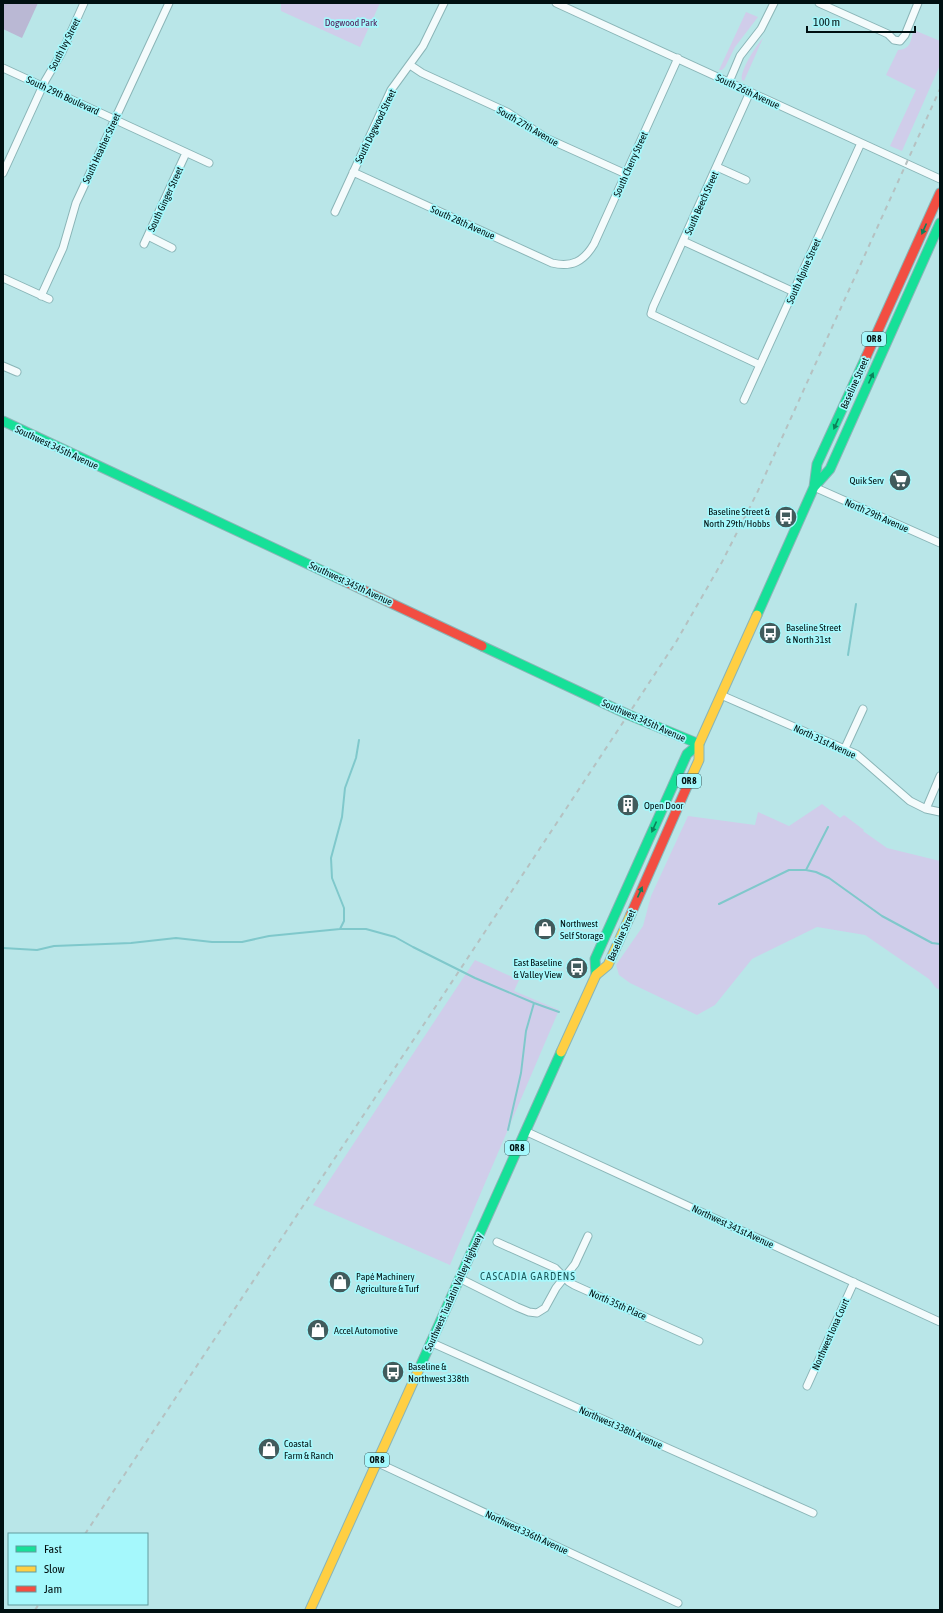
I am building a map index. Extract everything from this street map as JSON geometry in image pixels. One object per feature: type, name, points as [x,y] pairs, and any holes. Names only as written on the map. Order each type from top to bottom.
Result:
[{"type":"main road","name":"Baseline Street","points":[[596,974],[608,965],[699,760],[699,744],[814,486],[817,464],[940,194]]},
{"type":"main road","name":"Baseline Street","points":[[814,486],[830,469],[940,223]]},
{"type":"main road","name":"Southwest 345th Avenue","points":[[3,422],[629,715],[699,744]]},
{"type":"main road","name":"Baseline Street","points":[[596,974],[595,959],[625,891],[687,754],[699,744]]},
{"type":"main road","name":"Southwest Tualatin Valley Highway","points":[[310,1610],[596,974]]},
{"type":"street","name":"South Ivy Street","points":[[3,173],[43,86],[62,52],[84,3]]},
{"type":"street","name":"South Heather Street","points":[[41,296],[63,248],[76,203],[169,3]]},
{"type":"street","name":"South Dogwood Street","points":[[335,212],[391,90],[430,35],[444,3]]},
{"type":"street","name":"South 26th Avenue","points":[[556,3],[940,179]]},
{"type":"street","points":[[729,82],[740,56],[761,29],[774,3]]},
{"type":"street","points":[[819,3],[888,34],[894,40],[900,41],[905,35],[918,3]]},
{"type":"street","name":"South Cherry Street","points":[[574,263],[586,256],[594,244],[678,58]]},
{"type":"street","name":"South 27th Avenue","points":[[410,65],[422,73],[507,112],[546,138],[626,174]]},
{"type":"street","name":"South 29th Boulevard","points":[[3,68],[210,164]]},
{"type":"street","name":"South Beech Street","points":[[750,92],[651,314],[760,365]]},
{"type":"street","name":"South Alpine Street","points":[[744,400],[861,143]]},
{"type":"street","name":"South Ginger Street","points":[[144,244],[186,153]]},
{"type":"street","points":[[717,167],[746,180]]},
{"type":"street","name":"South 28th Avenue","points":[[353,172],[552,263],[567,265],[574,263]]},
{"type":"street","points":[[148,236],[172,248]]},
{"type":"street","points":[[683,241],[794,292]]},
{"type":"street","points":[[3,278],[49,299]]},
{"type":"street","points":[[3,366],[16,372]]},
{"type":"street","name":"North 29th Avenue","points":[[814,486],[940,543]]},
{"type":"street","name":"North 31st Avenue","points":[[721,695],[845,748],[856,754],[910,801],[926,809],[940,812]]},
{"type":"street","points":[[845,748],[862,710]]},
{"type":"street","points":[[926,809],[940,776]]},
{"type":"street","name":"Northwest 341st Avenue","points":[[525,1132],[940,1322]]},
{"type":"street","points":[[459,1278],[517,1307],[533,1313],[540,1312],[545,1308],[553,1293],[575,1264],[588,1236]]},
{"type":"street","name":"North 35th Place","points":[[497,1242],[555,1268],[574,1285],[699,1341]]},
{"type":"street","name":"Northwest Iona Court","points":[[807,1386],[854,1282]]},
{"type":"street","name":"Northwest 338th Avenue","points":[[430,1342],[813,1513]]},
{"type":"street","name":"Northwest 336th Avenue","points":[[376,1462],[678,1603]]},
{"type":"green space","name":"Dogwood Park","points":[[281,3],[380,3],[360,47],[281,11]]},
{"type":"green space","points":[[746,12],[758,17],[735,47],[725,67],[722,70],[719,70]]},
{"type":"green space","points":[[914,30],[940,41],[940,65],[902,151],[890,146],[916,90],[886,75],[898,50],[906,48],[910,43]]},
{"type":"green space","points":[[763,38],[744,81],[742,80],[743,71],[753,52]]},
{"type":"green space","points":[[822,804],[840,818],[844,815],[887,848],[940,861],[940,990],[936,988],[929,979],[865,935],[817,927],[752,959],[715,1005],[697,1015],[630,983],[619,975],[616,965],[643,926],[651,896],[688,816],[755,825],[758,812],[789,826]]},
{"type":"green space","points":[[475,960],[519,980],[514,991],[559,1010],[450,1265],[313,1205]]},
{"type":"shaded area","points":[[3,3],[38,3],[22,38],[3,29]]},
{"type":"waterway","points":[[848,655],[856,604]]},
{"type":"waterway","points":[[340,929],[344,921],[344,908],[332,878],[331,858],[342,817],[345,788],[356,758],[359,740]]},
{"type":"waterway","points":[[806,870],[828,827]]},
{"type":"waterway","points":[[719,904],[789,870],[806,870],[816,872],[829,878],[882,916],[932,943],[940,944]]},
{"type":"waterway","points":[[3,948],[37,950],[54,946],[131,943],[176,938],[212,942],[242,942],[269,936],[340,929],[366,929],[395,937],[475,978],[559,1012]]},
{"type":"waterway","points":[[508,1130],[521,1073],[526,1031],[534,1003]]},
{"type":"railway","points":[[86,1533],[676,642],[722,562],[757,493],[940,89]]},
{"type":"railway","points":[[35,1610],[38,1605]]},
{"type":"traffic: fast","points":[[814,487],[830,469],[940,223]]},
{"type":"traffic: fast","points":[[757,615],[814,487],[817,464],[866,357]]},
{"type":"traffic: fast","points":[[3,421],[344,581]]},
{"type":"traffic: fast","points":[[482,646],[629,715],[699,744]]},
{"type":"traffic: fast","points":[[596,975],[595,959],[687,754],[699,744]]},
{"type":"traffic: fast","points":[[419,1369],[561,1052]]},
{"type":"traffic: slow","points":[[689,782],[699,760],[699,744],[757,615]]},
{"type":"traffic: slow","points":[[561,1052],[596,975],[608,965],[631,914]]},
{"type":"traffic: slow","points":[[310,1610],[419,1369]]},
{"type":"traffic: jam","points":[[866,357],[940,193]]},
{"type":"traffic: jam","points":[[344,581],[482,646]]},
{"type":"traffic: jam","points":[[631,914],[689,782]]},
{"type":"place","name":"Quik Serv","points":[[900,480]]},
{"type":"place","name":"Baseline Street & North 29th/Hobbs","points":[[786,517]]},
{"type":"place","name":"Baseline Street & North 31st","points":[[770,633]]},
{"type":"place","name":"Open Door","points":[[628,805]]},
{"type":"place","name":"Northwest Self Storage","points":[[545,929]]},
{"type":"place","name":"East Baseline & Valley View","points":[[577,968]]},
{"type":"place","name":"Papé Machinery Agriculture & Turf","points":[[340,1282]]},
{"type":"place","name":"Accel Automotive","points":[[318,1330]]},
{"type":"place","name":"Baseline & Northwest 338th","points":[[393,1372]]},
{"type":"place","name":"Coastal Farm & Ranch","points":[[269,1449]]},
{"type":"district","name":"CASCADIA GARDENS","points":[[528,1276]]}]
